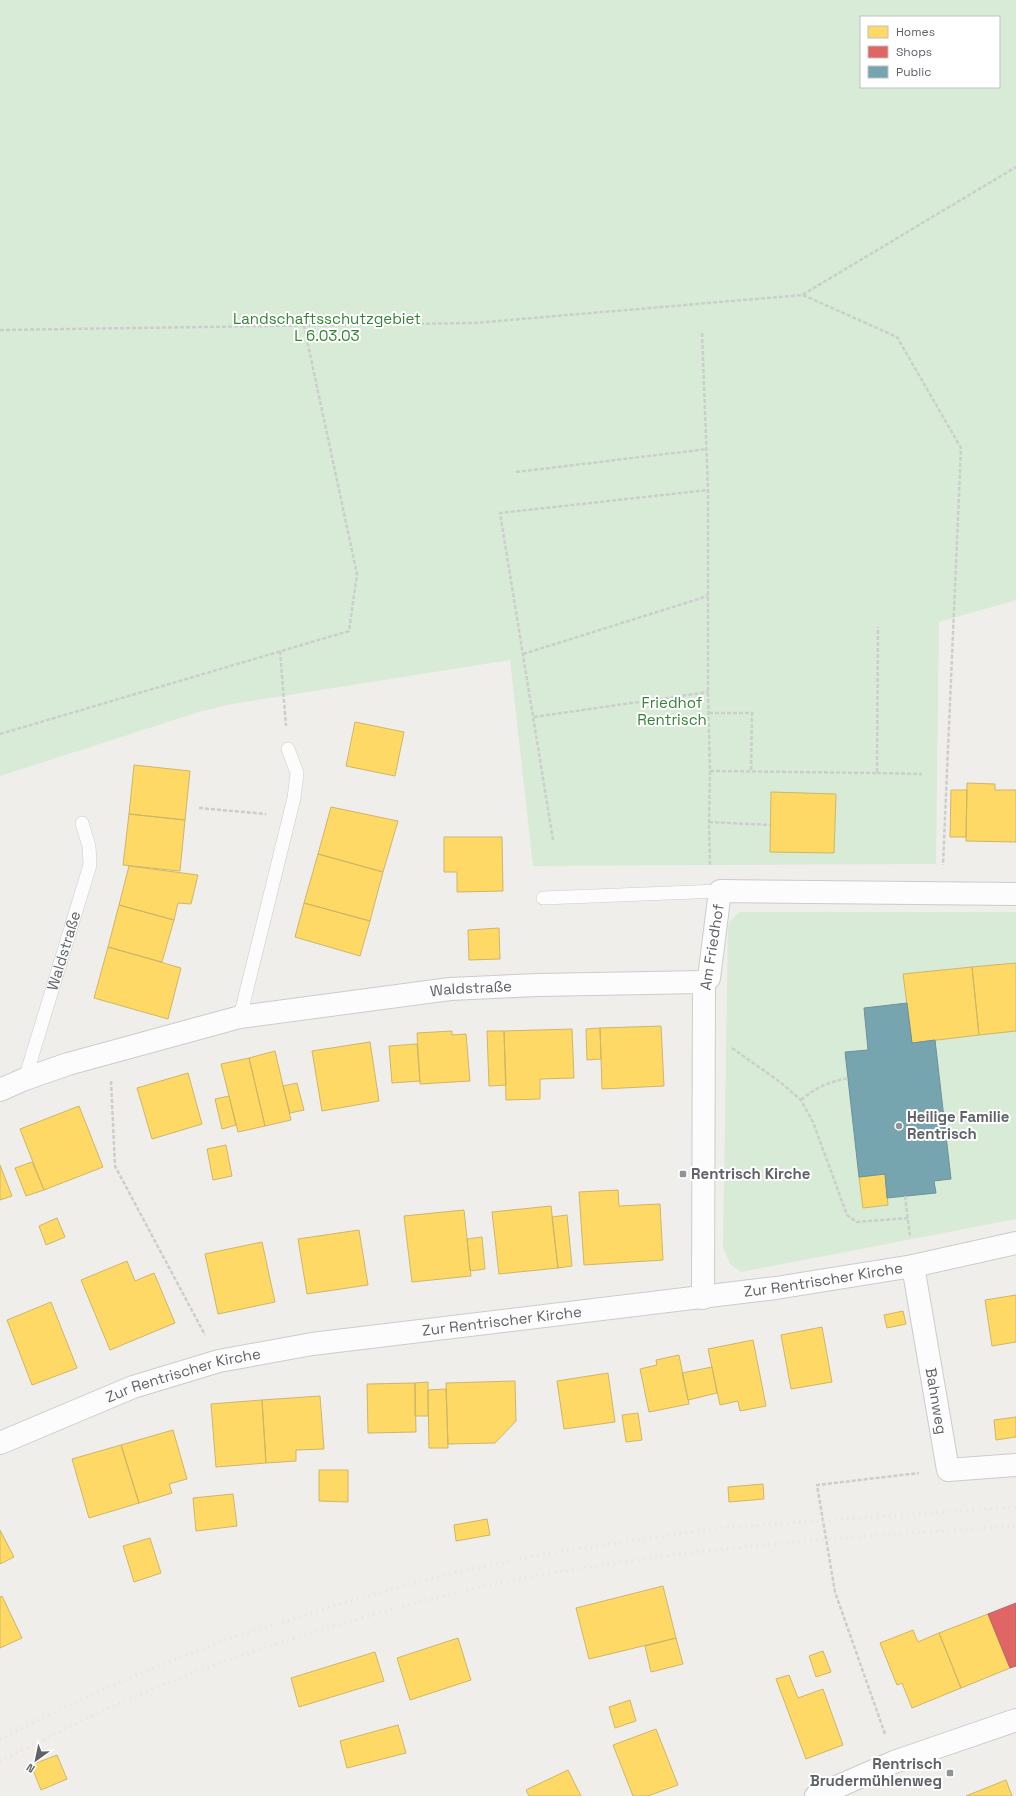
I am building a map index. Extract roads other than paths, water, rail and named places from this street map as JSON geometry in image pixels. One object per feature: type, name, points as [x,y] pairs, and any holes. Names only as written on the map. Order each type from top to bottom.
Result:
[{"type":"street","name":"Am Friedhof","points":[[703,1298],[704,982],[710,978],[716,892],[1016,894]]},
{"type":"street","name":"Waldstraße","points":[[0,1090],[68,1064],[240,1017],[450,989],[538,985],[704,982]]},
{"type":"street","name":"Zur Rentrischer Kirche","points":[[0,1443],[133,1387],[219,1361],[312,1344],[776,1288],[913,1266],[1016,1244]]},
{"type":"street","name":"Bahnweg","points":[[913,1266],[948,1470],[1016,1465]]},
{"type":"street","points":[[816,1796],[894,1762],[1016,1720]]},
{"type":"lane","points":[[240,1017],[294,798],[297,773],[288,749]]},
{"type":"lane","name":"Waldstraße","points":[[26,1079],[90,865],[89,846],[82,823]]},
{"type":"lane","points":[[544,898],[716,892]]},
{"type":"railway","points":[[0,1739],[45,1716],[143,1672],[231,1638],[347,1602],[443,1575],[550,1553],[718,1528],[1016,1507]]},
{"type":"railway","points":[[0,1761],[111,1707],[202,1670],[324,1629],[454,1593],[553,1573],[726,1549],[842,1538],[1016,1526]]},
{"type":"place","name":"Heilige Familie Rentrisch","points":[[899,1126]]},
{"type":"place","name":"Rentrisch Kirche","points":[[683,1174]]},
{"type":"place","name":"Rentrisch Brudermühlenweg","points":[[950,1773]]},
{"type":"park label","name":"Landschaftsschutzgebiet L 6.03.03","points":[[327,328]]},
{"type":"park label","name":"Friedhof Rentrisch","points":[[672,712]]}]
